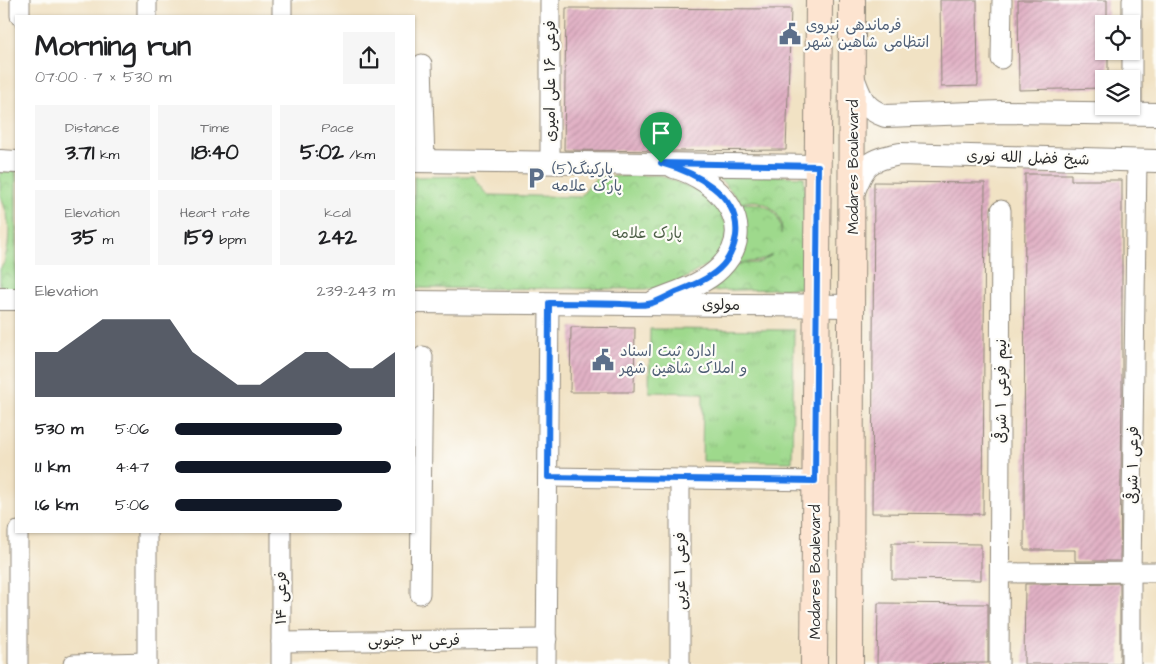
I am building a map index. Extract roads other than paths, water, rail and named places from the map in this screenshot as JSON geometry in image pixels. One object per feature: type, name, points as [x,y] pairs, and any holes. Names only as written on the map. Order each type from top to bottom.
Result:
[{"type":"main road","name":"Modares Boulevard","points":[[814,664],[819,0]]},
{"type":"main road","name":"Modares Boulevard","points":[[850,664],[853,194],[852,0]]},
{"type":"street","points":[[20,0],[20,15]]},
{"type":"street","points":[[147,0],[147,15]]},
{"type":"street","points":[[282,0],[282,15]]},
{"type":"street","name":"فرعی ۱۶ علی امیری","points":[[550,0],[550,163]]},
{"type":"street","points":[[1001,59],[1002,0]]},
{"type":"street","points":[[1132,0],[1132,70]]},
{"type":"street","points":[[422,64],[419,161],[818,166]]},
{"type":"street","points":[[853,77],[865,104],[873,112],[885,116],[1002,112],[1095,113]]},
{"type":"street","points":[[1140,113],[1156,114]]},
{"type":"street","name":"شیخ فضل الله نوری","points":[[853,194],[863,171],[869,164],[880,158],[900,154],[1147,161]]},
{"type":"street","name":"فرعی ۱ شرقی","points":[[1131,572],[1135,358],[1147,161]]},
{"type":"street","points":[[0,162],[15,162]]},
{"type":"street","points":[[648,304],[707,279],[730,256],[735,243],[737,229],[735,216],[731,208],[713,187],[680,168],[661,163]]},
{"type":"street","name":"نیم فرعی ۱ شرقی","points":[[999,664],[1001,210]]},
{"type":"street","points":[[0,299],[15,299]]},
{"type":"street","name":"مولوی","points":[[415,302],[852,306]]},
{"type":"street","points":[[546,664],[549,303]]},
{"type":"street","points":[[420,594],[417,464],[423,356]]},
{"type":"street","points":[[548,477],[815,481]]},
{"type":"street","name":"فرعی ۱ غربی","points":[[680,479],[680,664]]},
{"type":"street","points":[[18,533],[18,664]]},
{"type":"street","points":[[73,664],[146,663],[147,533]]},
{"type":"street","name":"فرعی ۱۴","points":[[281,533],[281,664]]},
{"type":"street","points":[[1131,572],[1131,664]]},
{"type":"street","points":[[1000,573],[1156,572]]},
{"type":"street","name":"فرعی ۳ جنوبی","points":[[281,642],[547,639]]},
{"type":"place","name":"فرماندهی نیروی انتظامی شاهین شهر","points":[[790,34]]},
{"type":"place","name":"پارکینگ(5) پارک علامه","points":[[536,178]]},
{"type":"place","name":"اداره ثبت اسناد و املاک شاهین شهر","points":[[603,360]]},
{"type":"park label","name":"پارک علامه","points":[[647,233]]}]
